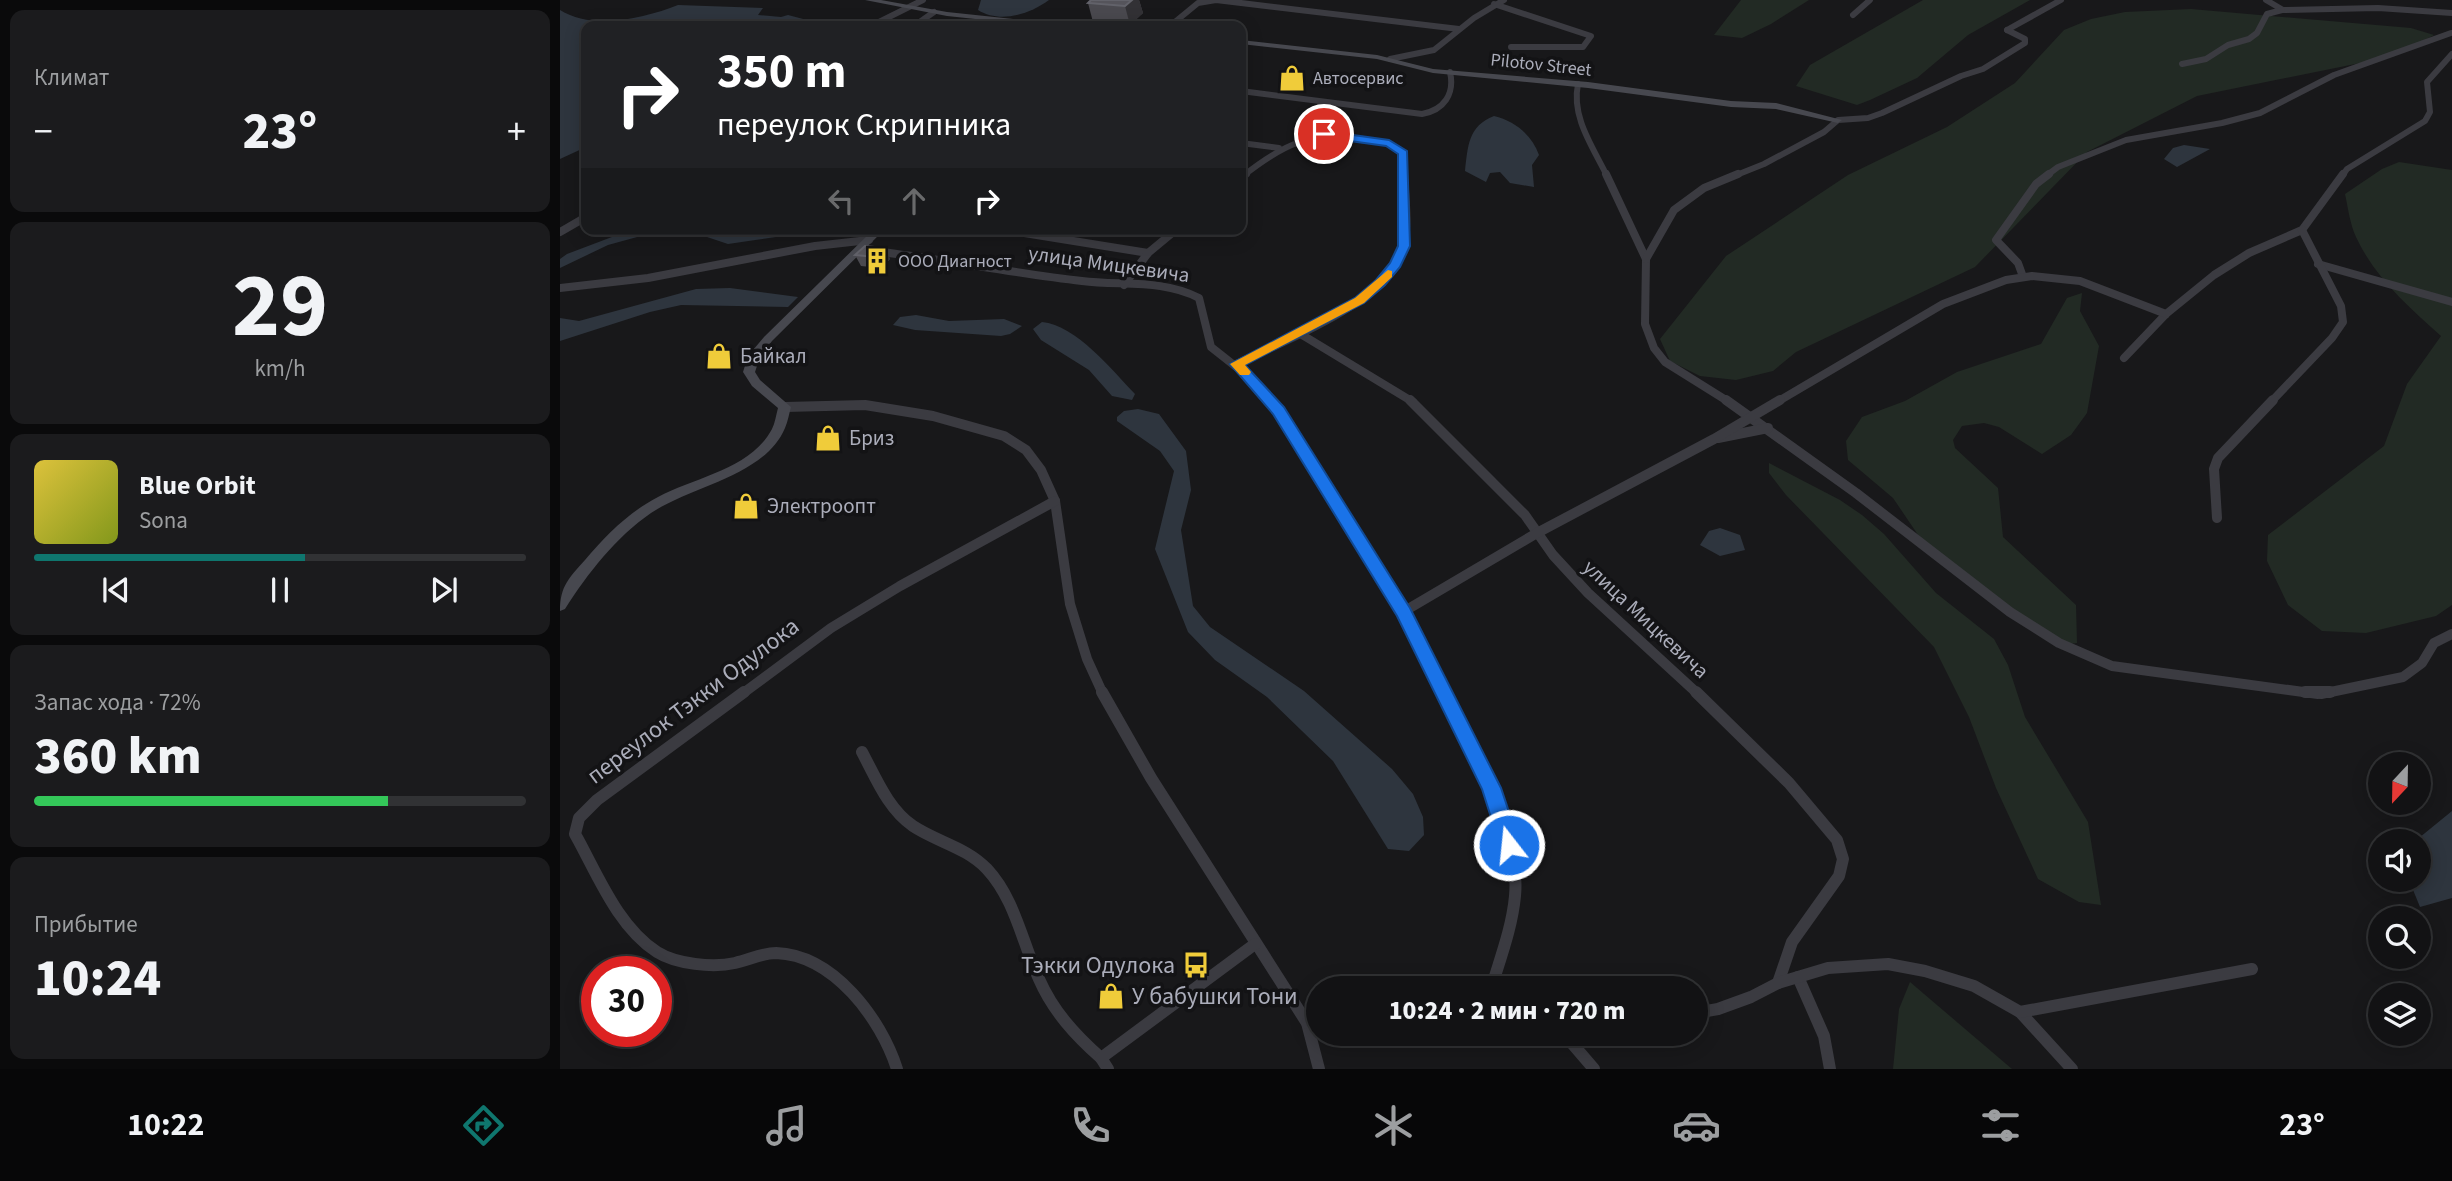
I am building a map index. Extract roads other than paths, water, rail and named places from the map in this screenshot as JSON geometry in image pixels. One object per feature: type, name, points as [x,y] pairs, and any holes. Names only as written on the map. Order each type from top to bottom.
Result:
[{"type":"street","points":[[869,0],[934,12],[1016,21]]},
{"type":"street","points":[[882,21],[923,0]]},
{"type":"street","points":[[1176,21],[1198,3],[1216,0],[1459,29]]},
{"type":"street","points":[[1390,59],[1434,50],[1494,4],[1504,0]]},
{"type":"street","points":[[1853,15],[1870,0]]},
{"type":"street","points":[[1646,259],[1674,210],[1684,200],[1714,183],[1764,164],[1824,132],[1838,120],[1868,118],[1961,76],[1983,69],[2025,43],[2025,39],[2007,30],[2029,20],[2060,0]]},
{"type":"street","points":[[2266,0],[2283,10]]},
{"type":"street","points":[[1494,4],[1591,36],[1583,47],[1511,47]]},
{"type":"street","points":[[2182,64],[2206,59],[2228,45],[2249,39],[2257,33],[2267,14],[2283,10],[2390,9],[2452,13]]},
{"type":"street","points":[[921,21],[934,12]]},
{"type":"street","points":[[2022,274],[2019,264],[1999,246],[1997,235],[2046,174],[2119,142],[2222,123],[2260,113],[2334,75],[2452,33]]},
{"type":"street","name":"Pilotov Street","points":[[1246,43],[1390,59],[1419,68],[1450,72],[1776,107],[1838,120]]},
{"type":"street","points":[[2124,358],[2166,314],[2231,264],[2302,230],[2347,169],[2425,121],[2430,112],[2427,82],[2452,54]]},
{"type":"street","points":[[1246,92],[1422,114],[1433,113],[1441,109],[1447,99],[1452,78],[1450,72]]},
{"type":"street","points":[[1578,84],[1575,98],[1579,118],[1646,259],[1649,277],[1643,313],[1650,341],[1657,354],[1665,362],[1751,415],[2010,612],[2078,654],[2112,666],[2320,694],[2403,677],[2422,663],[2434,643],[2452,634]]},
{"type":"street","points":[[1236,364],[1360,300],[1381,283],[1404,246],[1403,153],[1389,143],[1337,135],[1313,135],[1279,148],[1246,174]]},
{"type":"street","points":[[1246,145],[1279,148]]},
{"type":"street","points":[[560,232],[581,220]]},
{"type":"street","points":[[2217,518],[2214,469],[2218,458],[2332,338],[2343,322],[2341,306],[2302,230]]},
{"type":"street","points":[[874,235],[754,356],[749,372],[756,383],[785,407],[864,405],[976,425],[1004,436],[1026,450],[1041,470],[1055,501],[1070,604],[1087,659],[1107,702],[1151,778],[1255,944],[1306,1015]]},
{"type":"street","points":[[1036,235],[1149,253]]},
{"type":"street","points":[[1124,285],[1149,253],[1170,235]]},
{"type":"street","points":[[560,288],[648,278],[816,246],[869,240]]},
{"type":"street","name":"улица Мицкевича","points":[[859,249],[924,256],[1085,282],[1177,289],[1199,298],[1211,346],[1236,364],[1279,411],[1404,612],[1492,788],[1515,868],[1516,896],[1509,931],[1495,976]]},
{"type":"street","points":[[2318,264],[2452,302]]},
{"type":"street","points":[[1404,612],[1538,533],[1714,439],[1943,304],[1980,287],[2022,274],[2081,279],[2166,314]]},
{"type":"street","name":"улица Мицкевича","points":[[1299,333],[1414,403],[1525,514],[1553,555],[1588,593],[1739,731],[1789,783],[1836,840],[1843,859],[1839,876],[1792,942],[1778,983]]},
{"type":"street","points":[[560,606],[595,560],[634,519],[670,497],[726,473],[759,451],[783,423],[785,407]]},
{"type":"street","points":[[1714,439],[1768,428]]},
{"type":"street","name":"переулок Тэкки Одулока","points":[[897,1069],[895,1057],[871,1017],[849,990],[812,963],[776,953],[727,965],[689,961],[658,953],[630,928],[575,834],[579,818],[597,800],[831,628],[900,586],[1055,501]]},
{"type":"street","points":[[862,752],[889,801],[902,818],[916,828],[969,852],[987,869],[1003,890],[1051,1003],[1063,1023],[1105,1064],[1255,944]]},
{"type":"street","points":[[1708,1010],[1751,998],[1778,983],[1829,968],[1888,964],[1925,971],[1974,986],[2020,1012],[2072,1069]]},
{"type":"street","points":[[2020,1012],[2252,969]]},
{"type":"street","points":[[1798,977],[1824,1036],[1830,1069]]},
{"type":"street","points":[[1315,1046],[1318,1069]]},
{"type":"street","points":[[1574,1046],[1594,1069]]},
{"type":"place","name":"Автосервис","points":[[1292,78]]},
{"type":"place","name":"ООО Диагност","points":[[877,261]]},
{"type":"place","name":"Байкал","points":[[719,356]]},
{"type":"place","name":"Бриз","points":[[828,438]]},
{"type":"place","name":"Электроопт","points":[[746,506]]},
{"type":"place","name":"Тэкки Одулока","points":[[1196,965]]},
{"type":"place","name":"У бабушки Тони","points":[[1111,996]]}]
